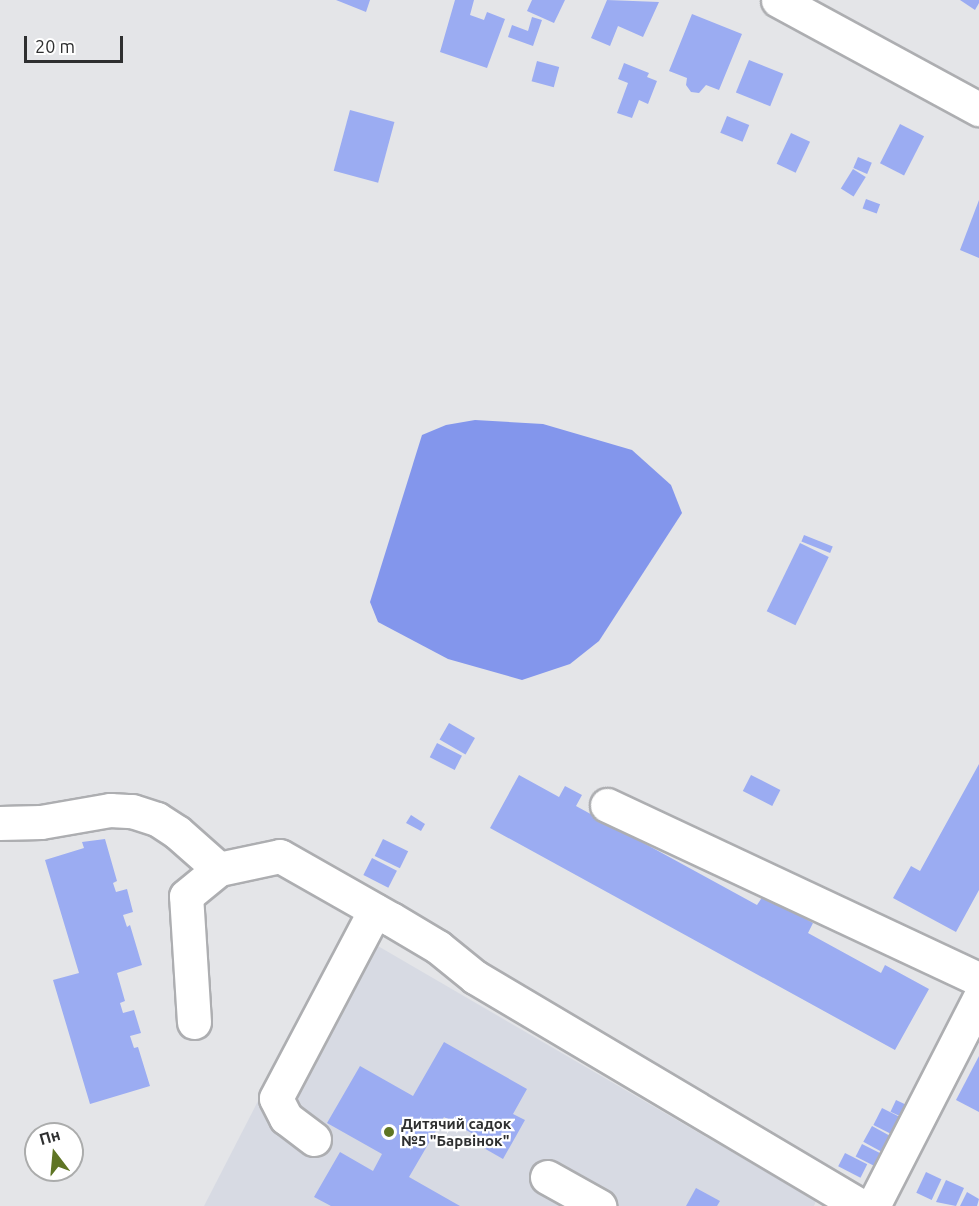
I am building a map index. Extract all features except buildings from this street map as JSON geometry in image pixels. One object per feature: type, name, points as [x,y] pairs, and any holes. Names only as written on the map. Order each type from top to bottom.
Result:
[{"type":"street","points":[[778,0],[979,109]]},
{"type":"street","points":[[608,805],[979,979]]},
{"type":"street","points":[[0,823],[41,822],[110,810],[132,811],[157,819],[177,832],[219,869]]},
{"type":"street","points":[[194,1022],[186,896],[219,869],[280,856],[438,947],[475,977],[861,1206]]},
{"type":"street","points":[[314,1139],[286,1118],[276,1098],[375,910]]},
{"type":"street","points":[[873,1206],[979,999]]},
{"type":"street","points":[[547,1177],[599,1206]]},
{"type":"shaded area","points":[[347,928],[816,1201],[814,1206],[204,1206]]},
{"type":"water","points":[[475,420],[543,424],[632,450],[671,485],[682,513],[599,641],[570,664],[522,680],[448,659],[378,622],[370,602],[422,435],[446,425]]},
{"type":"place","name":"Дитячий садок №5 \"Барвінок\"","points":[[389,1132]]}]
